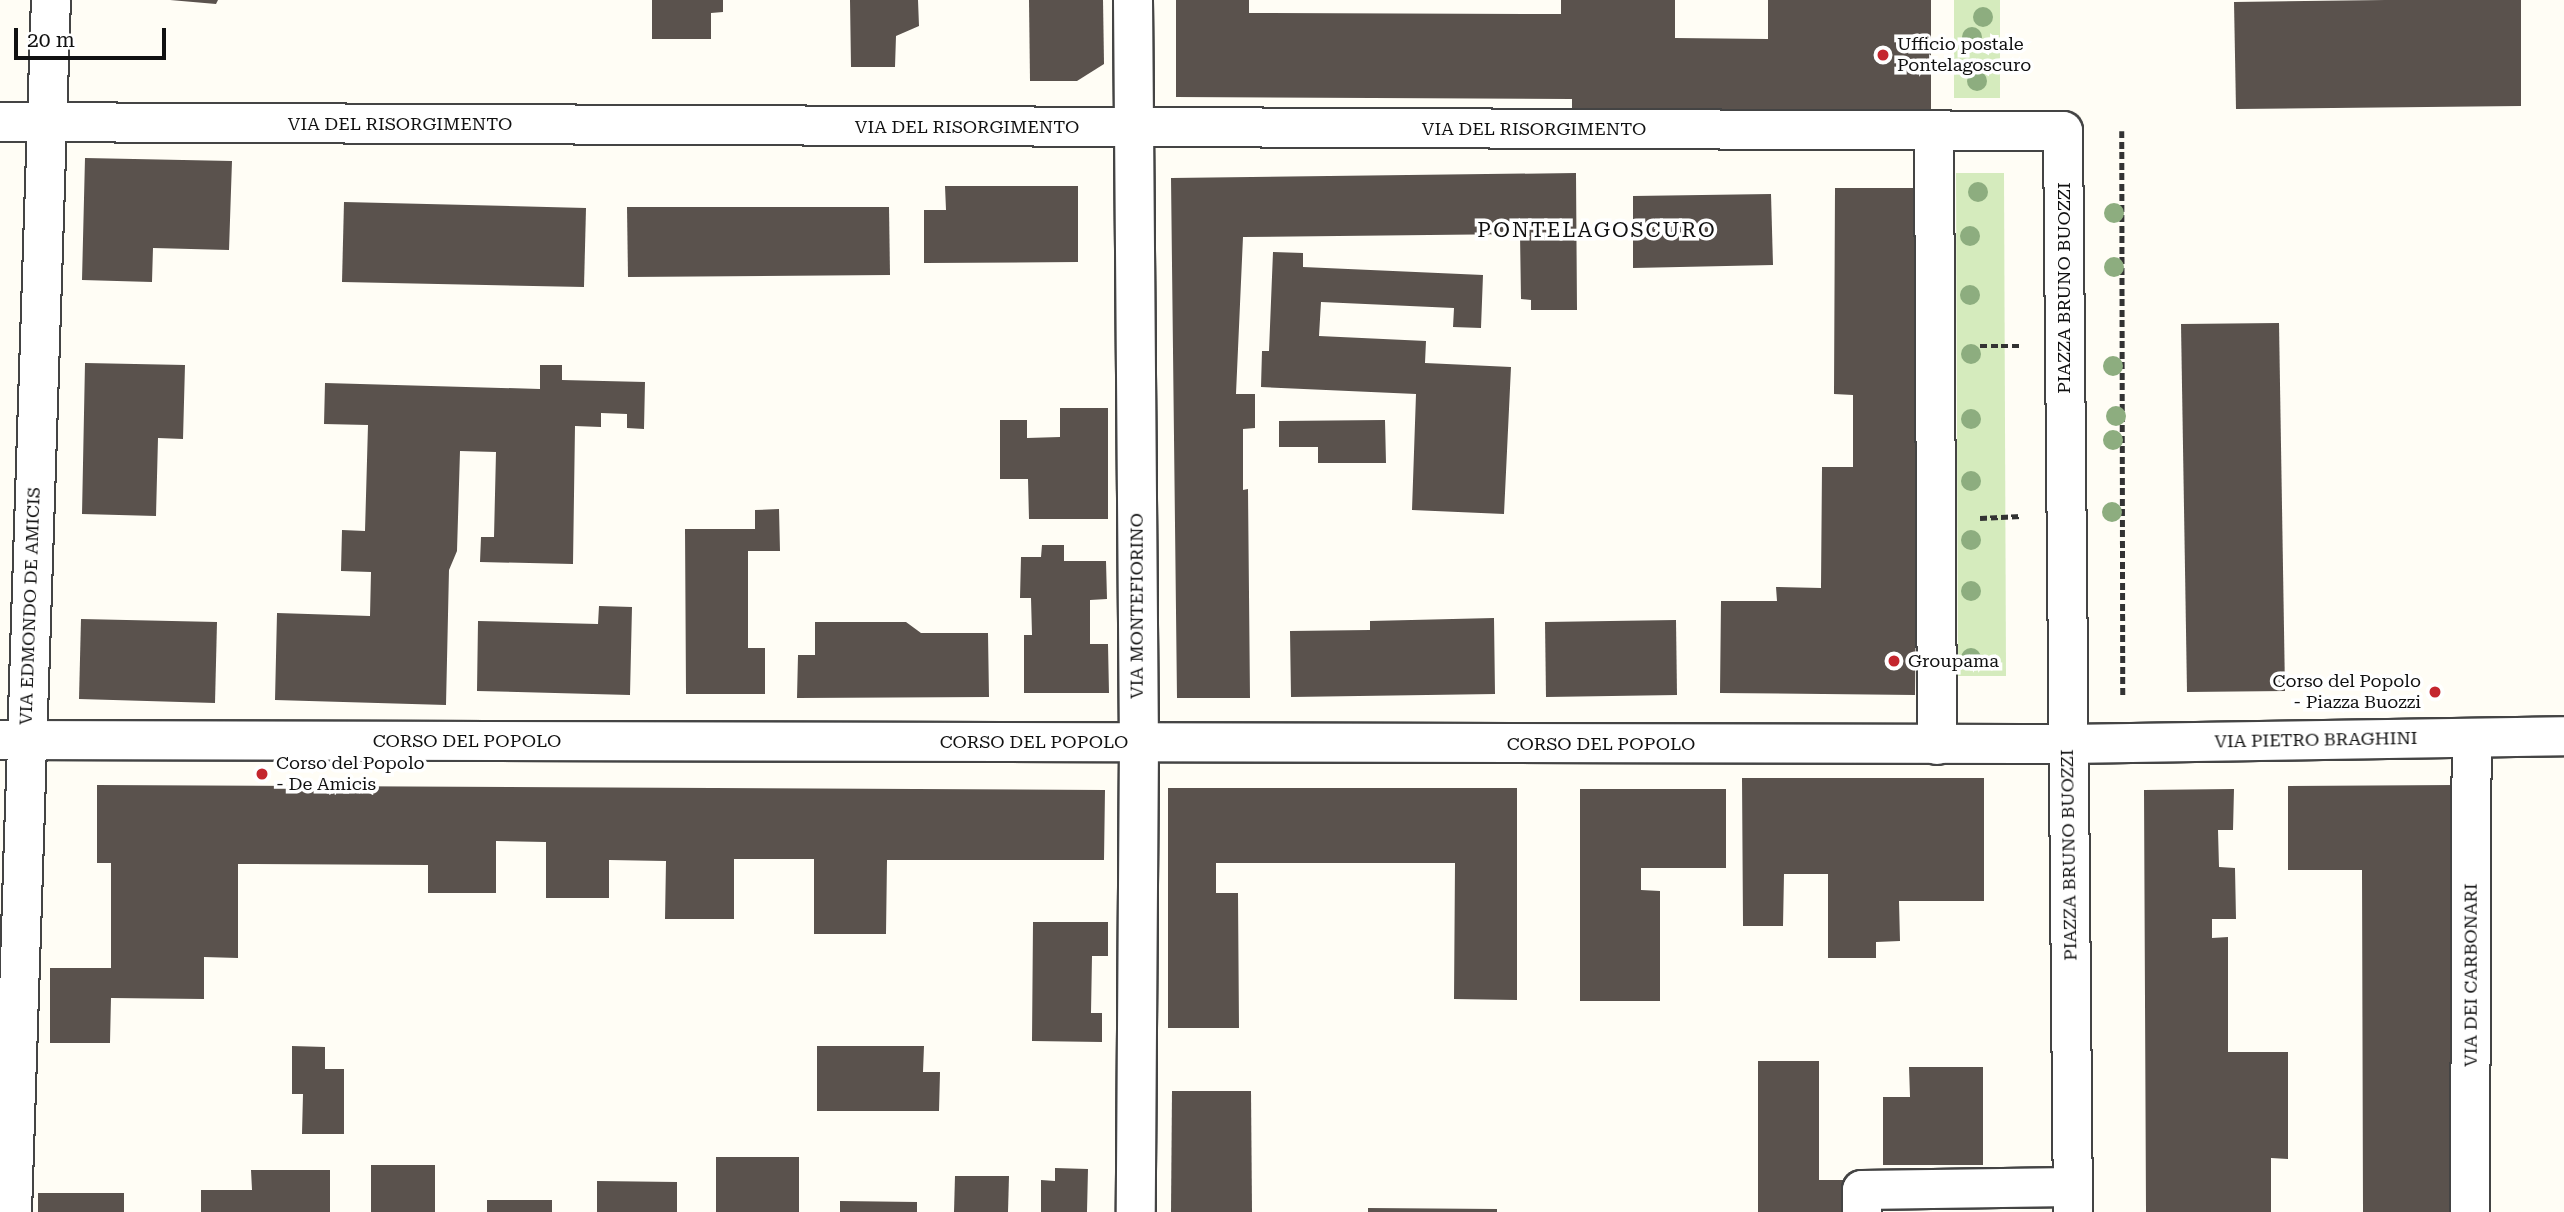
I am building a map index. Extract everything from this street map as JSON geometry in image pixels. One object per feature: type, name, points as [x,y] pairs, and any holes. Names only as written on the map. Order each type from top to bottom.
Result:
[{"type":"street","name":"VIA EDMONDO DE AMICIS","points":[[12,1212],[13,740],[51,0]]},
{"type":"street","name":"VIA MONTEFIORINO","points":[[1133,0],[1139,743],[1136,1212]]},
{"type":"street","name":"VIA DEL RISORGIMENTO","points":[[0,122],[1934,131]]},
{"type":"street","name":"PIAZZA BRUNO BUOZZI","points":[[1862,1212],[1862,1190],[2072,1200],[2063,131],[1934,131]]},
{"type":"street","points":[[1934,131],[1937,745]]},
{"type":"street","name":"VIA PIETRO BRAGHINI","points":[[2067,744],[2564,736]]},
{"type":"street","name":"VIA DEI CARBONARI","points":[[2470,1212],[2472,738]]},
{"type":"street","name":"CORSO DEL POPOLO","points":[[13,740],[2067,744]]},
{"type":"path","points":[[2122,131],[2123,744]]},
{"type":"green space","points":[[1954,0],[2000,0],[2000,98],[1954,98]]},
{"type":"green space","points":[[1956,173],[2004,173],[2006,676],[1958,676]]},
{"type":"building","points":[[170,0],[218,0],[216,4]]},
{"type":"building","points":[[652,0],[723,0],[723,12],[711,13],[711,39],[652,39]]},
{"type":"building","points":[[850,0],[918,0],[919,26],[896,36],[895,67],[851,67]]},
{"type":"building","points":[[1029,0],[1103,0],[1104,64],[1077,81],[1030,81]]},
{"type":"building","points":[[1176,0],[1249,0],[1249,13],[1561,14],[1561,0],[1675,0],[1675,38],[1768,39],[1768,0],[1931,0],[1931,113],[1572,111],[1572,99],[1176,97]]},
{"type":"building","points":[[2521,0],[2521,106],[2236,109],[2234,2]]},
{"type":"building","points":[[85,158],[232,161],[229,250],[153,248],[152,282],[82,280]]},
{"type":"building","points":[[1576,173],[1577,310],[1531,310],[1531,300],[1521,299],[1520,234],[1243,237],[1236,394],[1255,394],[1255,428],[1243,429],[1243,490],[1248,489],[1250,698],[1177,698],[1171,178]]},
{"type":"building","points":[[945,186],[1078,186],[1078,262],[924,263],[924,210],[946,210]]},
{"type":"building","points":[[1835,188],[1920,188],[1915,695],[1720,693],[1721,601],[1777,601],[1776,587],[1821,588],[1822,467],[1853,467],[1853,395],[1834,394]]},
{"type":"building","points":[[1771,194],[1773,265],[1633,268],[1633,196]]},
{"type":"building","points":[[344,202],[586,208],[584,287],[342,282]]},
{"type":"building","points":[[627,207],[889,207],[890,275],[628,277]]},
{"type":"building","points":[[1273,252],[1303,253],[1303,267],[1483,275],[1481,328],[1453,327],[1454,308],[1321,302],[1319,336],[1426,341],[1425,363],[1511,367],[1504,514],[1412,510],[1416,394],[1261,387],[1262,351],[1269,351]]},
{"type":"building","points":[[2279,323],[2285,691],[2187,692],[2181,324]]},
{"type":"building","points":[[85,363],[185,365],[183,439],[158,438],[156,516],[82,514]]},
{"type":"building","points":[[540,365],[562,365],[562,380],[645,382],[644,429],[627,428],[627,414],[601,413],[601,427],[575,426],[573,564],[480,562],[481,537],[494,537],[496,452],[460,451],[457,551],[449,570],[446,705],[275,700],[277,613],[370,616],[371,572],[341,571],[342,530],[365,531],[368,425],[324,424],[325,383],[540,389]]},
{"type":"building","points":[[1060,408],[1108,408],[1108,519],[1029,519],[1028,479],[1000,479],[1000,420],[1027,420],[1027,438],[1060,437]]},
{"type":"building","points":[[1385,420],[1386,463],[1318,463],[1318,447],[1279,447],[1279,421]]},
{"type":"building","points":[[779,509],[780,551],[748,551],[748,648],[765,648],[765,694],[686,694],[685,529],[755,529],[755,510]]},
{"type":"building","points":[[1042,545],[1064,545],[1064,561],[1106,561],[1107,599],[1090,600],[1090,644],[1108,644],[1109,693],[1024,693],[1024,635],[1032,635],[1031,598],[1020,598],[1021,557],[1041,557]]},
{"type":"building","points":[[599,606],[632,607],[630,695],[477,691],[478,621],[598,624]]},
{"type":"building","points":[[1494,618],[1495,694],[1291,697],[1290,631],[1370,630],[1370,621]]},
{"type":"building","points":[[81,619],[217,622],[215,703],[79,699]]},
{"type":"building","points":[[1676,620],[1677,695],[1546,697],[1545,622]]},
{"type":"building","points":[[815,622],[906,622],[921,633],[988,633],[989,697],[797,698],[798,655],[815,655]]},
{"type":"building","points":[[1742,778],[1984,778],[1984,901],[1899,901],[1900,941],[1876,942],[1876,958],[1828,958],[1828,874],[1784,874],[1783,926],[1743,926]]},
{"type":"building","points":[[97,785],[1105,790],[1104,860],[887,860],[886,934],[814,934],[814,859],[734,859],[734,919],[665,919],[666,861],[609,860],[609,898],[546,898],[546,842],[496,841],[496,893],[428,893],[428,865],[238,864],[238,958],[204,957],[204,999],[111,998],[110,1043],[50,1043],[50,968],[111,968],[111,863],[97,863]]},
{"type":"building","points":[[2455,785],[2456,1212],[2363,1212],[2362,870],[2288,870],[2288,786]]},
{"type":"building","points":[[1168,788],[1517,788],[1517,1000],[1454,999],[1455,863],[1216,863],[1216,893],[1238,893],[1239,1028],[1168,1028]]},
{"type":"building","points":[[1580,789],[1726,789],[1726,868],[1641,868],[1641,890],[1660,891],[1660,1001],[1580,1001]]},
{"type":"building","points":[[2234,789],[2233,830],[2218,830],[2219,867],[2235,868],[2236,919],[2212,919],[2212,938],[2228,937],[2228,1052],[2288,1052],[2288,1159],[2271,1158],[2271,1212],[2146,1212],[2144,790]]},
{"type":"building","points":[[1033,922],[1108,922],[1108,956],[1092,956],[1091,1013],[1102,1013],[1102,1042],[1032,1041]]},
{"type":"building","points":[[292,1046],[325,1047],[325,1069],[344,1069],[344,1134],[302,1134],[303,1094],[292,1094]]},
{"type":"building","points":[[817,1046],[924,1046],[923,1072],[940,1072],[939,1111],[817,1111]]},
{"type":"building","points":[[1758,1061],[1819,1061],[1819,1180],[1847,1180],[1847,1212],[1758,1212]]},
{"type":"building","points":[[1909,1067],[1983,1067],[1983,1165],[1883,1165],[1883,1097],[1910,1097]]},
{"type":"building","points":[[1172,1091],[1251,1091],[1252,1212],[1171,1212]]},
{"type":"building","points":[[716,1157],[799,1157],[799,1212],[716,1212]]},
{"type":"building","points":[[371,1165],[435,1165],[435,1212],[371,1212]]},
{"type":"building","points":[[1055,1168],[1088,1169],[1087,1212],[1041,1212],[1041,1180],[1055,1181]]},
{"type":"building","points":[[251,1170],[330,1170],[330,1212],[201,1212],[201,1190],[252,1190]]},
{"type":"building","points":[[955,1176],[1009,1176],[1008,1212],[954,1212]]},
{"type":"building","points":[[597,1181],[677,1182],[677,1212],[597,1212]]},
{"type":"building","points":[[38,1193],[124,1193],[124,1212],[38,1212]]},
{"type":"building","points":[[487,1200],[552,1200],[552,1212],[487,1212]]},
{"type":"building","points":[[840,1201],[917,1202],[917,1212],[840,1212]]},
{"type":"building","points":[[1368,1208],[1497,1209],[1497,1212],[1368,1212]]},
{"type":"place","name":"Ufficio postale Pontelagoscuro","points":[[1883,55]]},
{"type":"place","name":"Groupama","points":[[1894,661]]},
{"type":"place","name":"Corso del Popolo - Piazza Buozzi","points":[[2435,692]]},
{"type":"place","name":"Corso del Popolo - De Amicis","points":[[262,774]]},
{"type":"district","name":"PONTELAGOSCURO","points":[[1597,230]]}]
